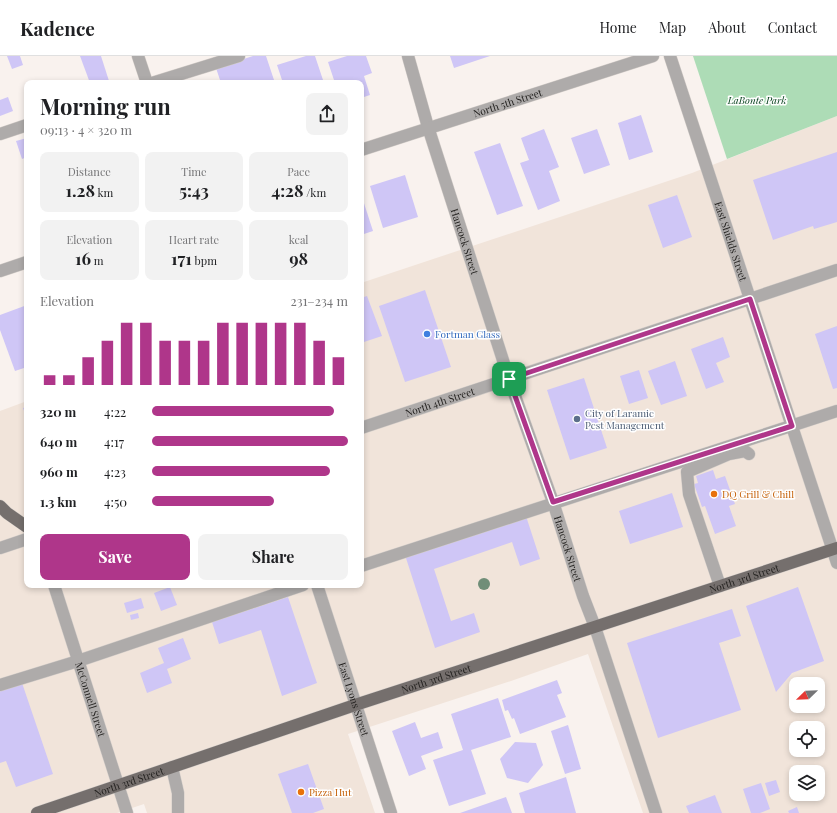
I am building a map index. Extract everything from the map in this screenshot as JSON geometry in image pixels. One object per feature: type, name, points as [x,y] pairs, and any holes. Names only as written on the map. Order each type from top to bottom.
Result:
[{"type":"main road","points":[[0,506],[6,513],[24,525]]},
{"type":"main road","name":"North 3rd Street","points":[[37,813],[355,704],[595,628],[835,549]]},
{"type":"street","points":[[138,56],[146,80]]},
{"type":"street","points":[[162,80],[239,56]]},
{"type":"street","name":"Hancock Street","points":[[408,56],[428,127],[509,379],[553,502],[656,813]]},
{"type":"street","name":"North 5th Street","points":[[364,149],[428,127],[653,56]]},
{"type":"street","name":"East Shields Street","points":[[670,56],[792,426],[835,549],[837,563]]},
{"type":"street","points":[[0,134],[24,126]]},
{"type":"street","points":[[0,271],[24,263]]},
{"type":"street","name":"North 4th Street","points":[[364,427],[837,270]]},
{"type":"street","points":[[364,565],[553,502],[837,411]]},
{"type":"street","points":[[720,586],[689,494],[687,472],[729,454],[745,451],[749,454]]},
{"type":"street","points":[[0,548],[24,540]]},
{"type":"street","name":"McConnell Street","points":[[55,588],[127,813]]},
{"type":"street","points":[[0,685],[78,661],[294,588]]},
{"type":"street","name":"East Lyons Street","points":[[318,588],[391,813]]},
{"type":"street","points":[[172,767],[178,793],[178,813]]},
{"type":"shaded area","points":[[837,116],[837,813],[643,813],[588,654],[511,681],[348,734],[375,813],[147,813],[144,804],[117,813],[0,813],[0,411],[24,402],[24,588],[364,588],[364,282],[692,173]]},
{"type":"green space","name":"LaBonte Park","points":[[693,56],[837,56],[837,116],[727,159]]},
{"type":"building","points":[[7,56],[20,56],[23,65],[12,69]]},
{"type":"building","points":[[80,56],[101,56],[109,80],[89,80]]},
{"type":"building","points":[[253,56],[266,56],[274,80],[220,80],[216,68]]},
{"type":"building","points":[[306,56],[315,56],[323,80],[282,80],[277,65]]},
{"type":"building","points":[[347,56],[366,56],[372,73],[364,76],[370,95],[364,97],[364,80],[334,80],[328,62]]},
{"type":"building","points":[[450,56],[490,56],[454,68]]},
{"type":"building","points":[[8,97],[13,111],[0,116],[0,100]]},
{"type":"building","points":[[641,115],[653,152],[629,160],[618,123]]},
{"type":"building","points":[[544,129],[559,167],[549,171],[560,201],[538,210],[520,163],[529,160],[521,138]]},
{"type":"building","points":[[597,129],[610,165],[584,174],[571,138]]},
{"type":"building","points":[[24,139],[24,158],[22,159],[16,141]]},
{"type":"building","points":[[500,143],[523,206],[497,215],[474,152]]},
{"type":"building","points":[[837,152],[837,222],[814,229],[813,226],[773,240],[753,180]]},
{"type":"building","points":[[405,175],[418,217],[383,228],[370,186]]},
{"type":"building","points":[[677,195],[692,237],[663,248],[648,205]]},
{"type":"building","points":[[364,203],[373,231],[364,234]]},
{"type":"building","points":[[425,290],[451,367],[405,382],[379,306]]},
{"type":"building","points":[[367,296],[382,336],[364,342],[364,297]]},
{"type":"building","points":[[24,306],[24,368],[15,371],[0,330],[0,315]]},
{"type":"building","points":[[837,326],[837,388],[833,389],[815,334]]},
{"type":"building","points":[[723,337],[730,357],[716,363],[724,382],[706,389],[691,349]]},
{"type":"building","points":[[675,361],[687,396],[661,405],[648,371]]},
{"type":"building","points":[[639,370],[648,398],[629,404],[620,376]]},
{"type":"building","name":"City of Laramie Pest Management","points":[[584,378],[607,448],[570,460],[547,390]]},
{"type":"building","name":"DQ Grill & Chill","points":[[713,470],[716,479],[725,476],[735,504],[729,506],[736,526],[715,534],[705,506],[702,507],[694,484],[698,483],[696,476]]},
{"type":"building","points":[[672,493],[683,527],[630,544],[619,511]]},
{"type":"building","points":[[525,513],[540,559],[520,566],[512,542],[434,569],[451,621],[474,613],[480,632],[435,648],[405,555]]},
{"type":"building","points":[[798,587],[824,661],[792,673],[776,692],[746,606]]},
{"type":"building","points":[[170,588],[177,605],[161,611],[154,593]]},
{"type":"building","points":[[288,597],[317,683],[282,696],[261,630],[219,644],[212,622]]},
{"type":"building","points":[[141,598],[144,608],[127,613],[124,603]]},
{"type":"building","points":[[732,609],[741,636],[719,643],[741,710],[658,738],[627,643]]},
{"type":"building","points":[[138,613],[139,618],[131,620],[130,615]]},
{"type":"building","points":[[183,638],[191,659],[167,669],[172,683],[147,693],[140,673],[164,663],[158,648]]},
{"type":"building","points":[[21,680],[53,774],[16,787],[6,761],[0,763],[0,687]]},
{"type":"building","points":[[557,680],[562,693],[557,695],[566,717],[520,734],[514,718],[512,719],[508,710],[505,711],[502,700]]},
{"type":"building","points":[[498,698],[511,737],[471,750],[486,794],[449,806],[433,760],[463,750],[451,714]]},
{"type":"building","points":[[415,722],[421,738],[438,732],[443,748],[421,756],[426,769],[409,776],[392,731]]},
{"type":"building","points":[[568,725],[581,769],[565,774],[551,731]]},
{"type":"building","points":[[515,742],[536,743],[543,765],[528,783],[507,778],[500,759]]},
{"type":"building","name":"Pizza Hut","points":[[308,764],[324,809],[313,813],[292,813],[278,774]]},
{"type":"building","points":[[566,777],[576,813],[525,813],[519,793]]},
{"type":"building","points":[[776,780],[780,792],[769,796],[765,783]]},
{"type":"building","points":[[761,783],[770,809],[760,813],[751,813],[743,789]]},
{"type":"building","points":[[715,795],[722,813],[689,813],[686,806]]},
{"type":"building","points":[[506,797],[512,813],[460,813]]},
{"type":"building","points":[[797,807],[799,813],[789,813],[788,811]]},
{"type":"place","name":"Fortman Glass","points":[[427,334]]},
{"type":"place","name":"City of Laramie Pest Management","points":[[577,419]]},
{"type":"place","name":"DQ Grill & Chill","points":[[714,494]]},
{"type":"place","name":"Pizza Hut","points":[[301,792]]},
{"type":"route","points":[[750,299],[792,426],[553,502],[509,379],[750,299]]}]
